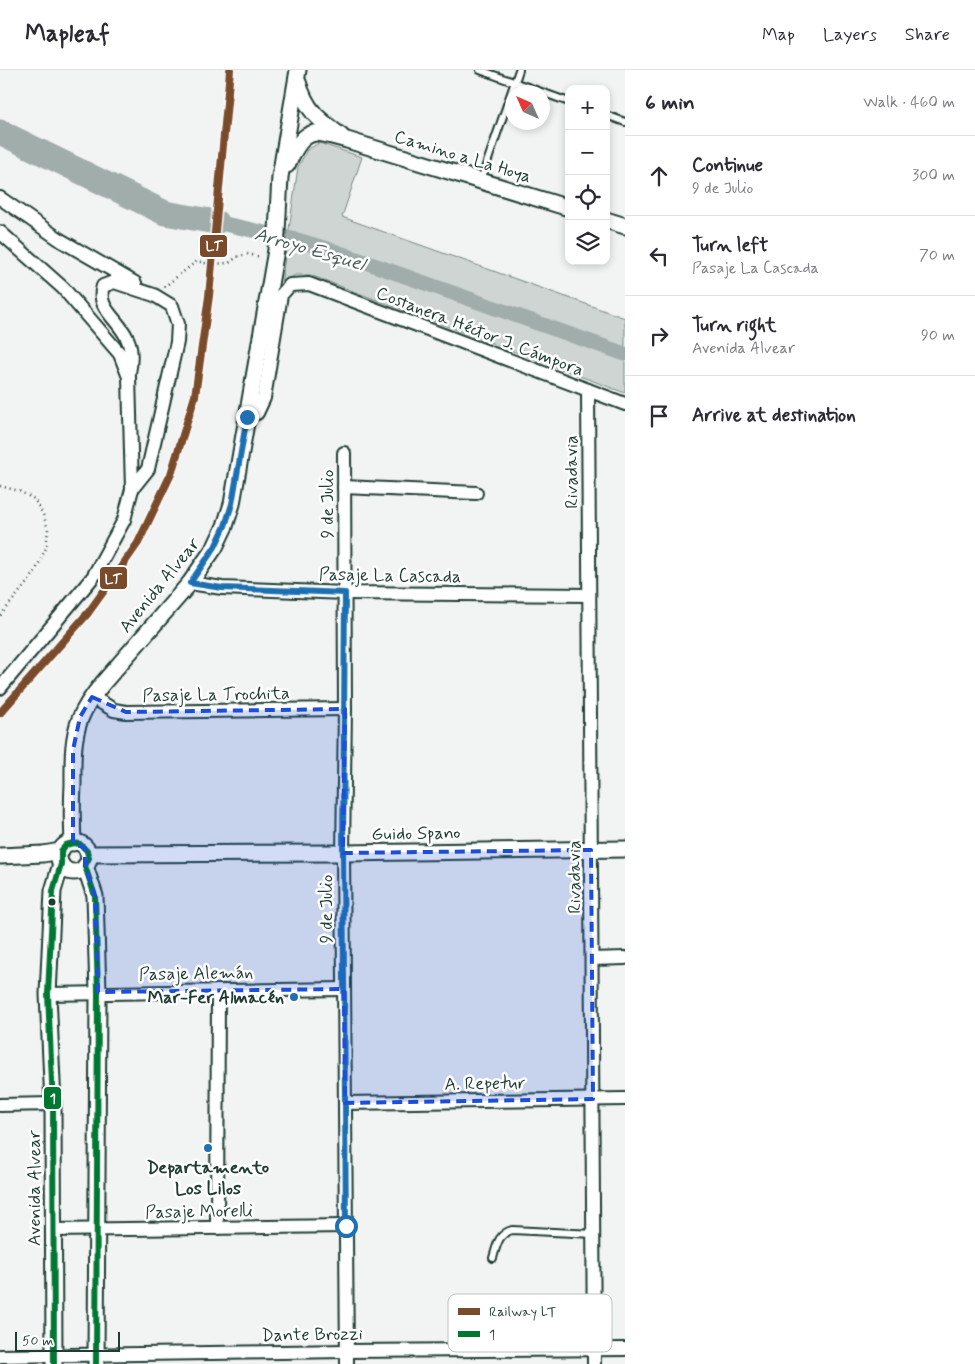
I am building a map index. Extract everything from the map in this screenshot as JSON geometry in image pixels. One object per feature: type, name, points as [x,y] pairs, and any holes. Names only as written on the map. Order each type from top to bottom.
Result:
[{"type":"street","name":"Camino a La Hoya","points":[[298,74],[302,98],[310,111],[320,121],[347,140]]},
{"type":"street","name":"Camino a La Hoya","points":[[275,255],[280,177],[298,74]]},
{"type":"street","name":"Camino a La Hoya","points":[[280,177],[296,146],[302,140],[315,134],[347,140],[565,207]]},
{"type":"street","points":[[0,198],[62,241],[172,306],[178,324],[178,342],[148,469],[132,489]]},
{"type":"street","points":[[610,221],[625,226]]},
{"type":"street","points":[[0,232],[63,288],[120,354],[129,377]]},
{"type":"street","name":"Avenida Alvear","points":[[54,1360],[53,1104],[48,994],[53,891],[64,854],[76,731],[80,717],[92,697],[190,583],[215,547],[225,526],[232,504],[275,255]]},
{"type":"street","points":[[0,688],[93,577],[113,544],[124,520],[132,489],[129,377],[132,354],[128,341],[117,321],[102,304],[100,294],[104,286],[114,282],[154,295]]},
{"type":"street","name":"Costanera Héctor J. Cámpora","points":[[247,417],[257,413],[261,406],[281,295],[290,285],[309,284],[625,404]]},
{"type":"street","name":"Rivadavia","points":[[588,390],[594,1294]]},
{"type":"street","name":"9 de Julio","points":[[344,453],[345,709],[343,853],[347,1358]]},
{"type":"street","points":[[344,487],[476,493]]},
{"type":"street","name":"Pasaje La Cascada","points":[[190,583],[222,588],[345,593],[589,595]]},
{"type":"street","name":"Pasaje La Trochita","points":[[92,697],[114,710],[126,712],[345,709]]},
{"type":"street","points":[[0,856],[64,854],[83,845],[95,896],[98,992],[96,1360]]},
{"type":"street","name":"Guido Spano","points":[[64,854],[67,870],[74,872],[82,870],[87,860],[343,853],[625,849]]},
{"type":"street","points":[[592,959],[625,958]]},
{"type":"street","name":"Pasaje Alemán","points":[[48,994],[344,989]]},
{"type":"street","points":[[217,1228],[218,991]]},
{"type":"street","name":"A. Repetur","points":[[345,1102],[625,1099]]},
{"type":"street","points":[[0,1105],[53,1104]]},
{"type":"street","name":"Pasaje Morelli","points":[[52,1230],[346,1226]]},
{"type":"street","name":"Dante Brozzi","points":[[612,1349],[625,1349]]},
{"type":"street","name":"Dante Brozzi","points":[[0,1356],[54,1360],[96,1360],[347,1358],[532,1352]]},
{"type":"lane","points":[[480,70],[565,101]]},
{"type":"lane","points":[[482,180],[519,70]]},
{"type":"lane","points":[[610,116],[625,122]]},
{"type":"lane","points":[[493,1258],[499,1238],[504,1232],[512,1230],[594,1234]]},
{"type":"path","points":[[154,295],[197,261],[209,264],[229,263],[237,257],[247,254],[275,255]]},
{"type":"path","points":[[0,486],[19,491],[34,499],[44,514],[48,529],[46,548],[34,574],[0,616]]},
{"type":"highlighted area","points":[[92,697],[126,712],[345,709],[343,853],[591,850],[593,1099],[345,1103],[344,989],[98,992],[95,896],[85,866],[85,848],[73,843],[73,750],[80,717]]},
{"type":"shaded area","points":[[319,143],[362,157],[342,217],[625,318],[625,393],[310,275],[295,275],[281,285],[298,167],[307,150]]},
{"type":"waterway","name":"Arroyo Esquel","points":[[0,132],[165,213],[216,222]]},
{"type":"waterway","name":"Arroyo Esquel","points":[[216,222],[297,240],[337,252],[625,354]]},
{"type":"rail line","name":"LT","points":[[0,713],[88,613],[124,563],[138,543],[171,474],[195,396],[209,296],[230,70]]},
{"type":"transit line","name":"1","points":[[54,1364],[53,1104],[48,994],[53,891],[61,864],[61,851],[66,845],[73,843],[80,844],[87,851],[89,858],[85,866],[95,896],[98,992],[96,1364]]},
{"type":"place","name":"Mar-Fer Almacén","points":[[294,997]]},
{"type":"place","name":"Departamento Los Lilos","points":[[208,1148]]},
{"type":"route","points":[[247,417],[232,504],[225,526],[215,547],[190,583],[222,588],[345,593],[343,853],[346,1226]]}]
